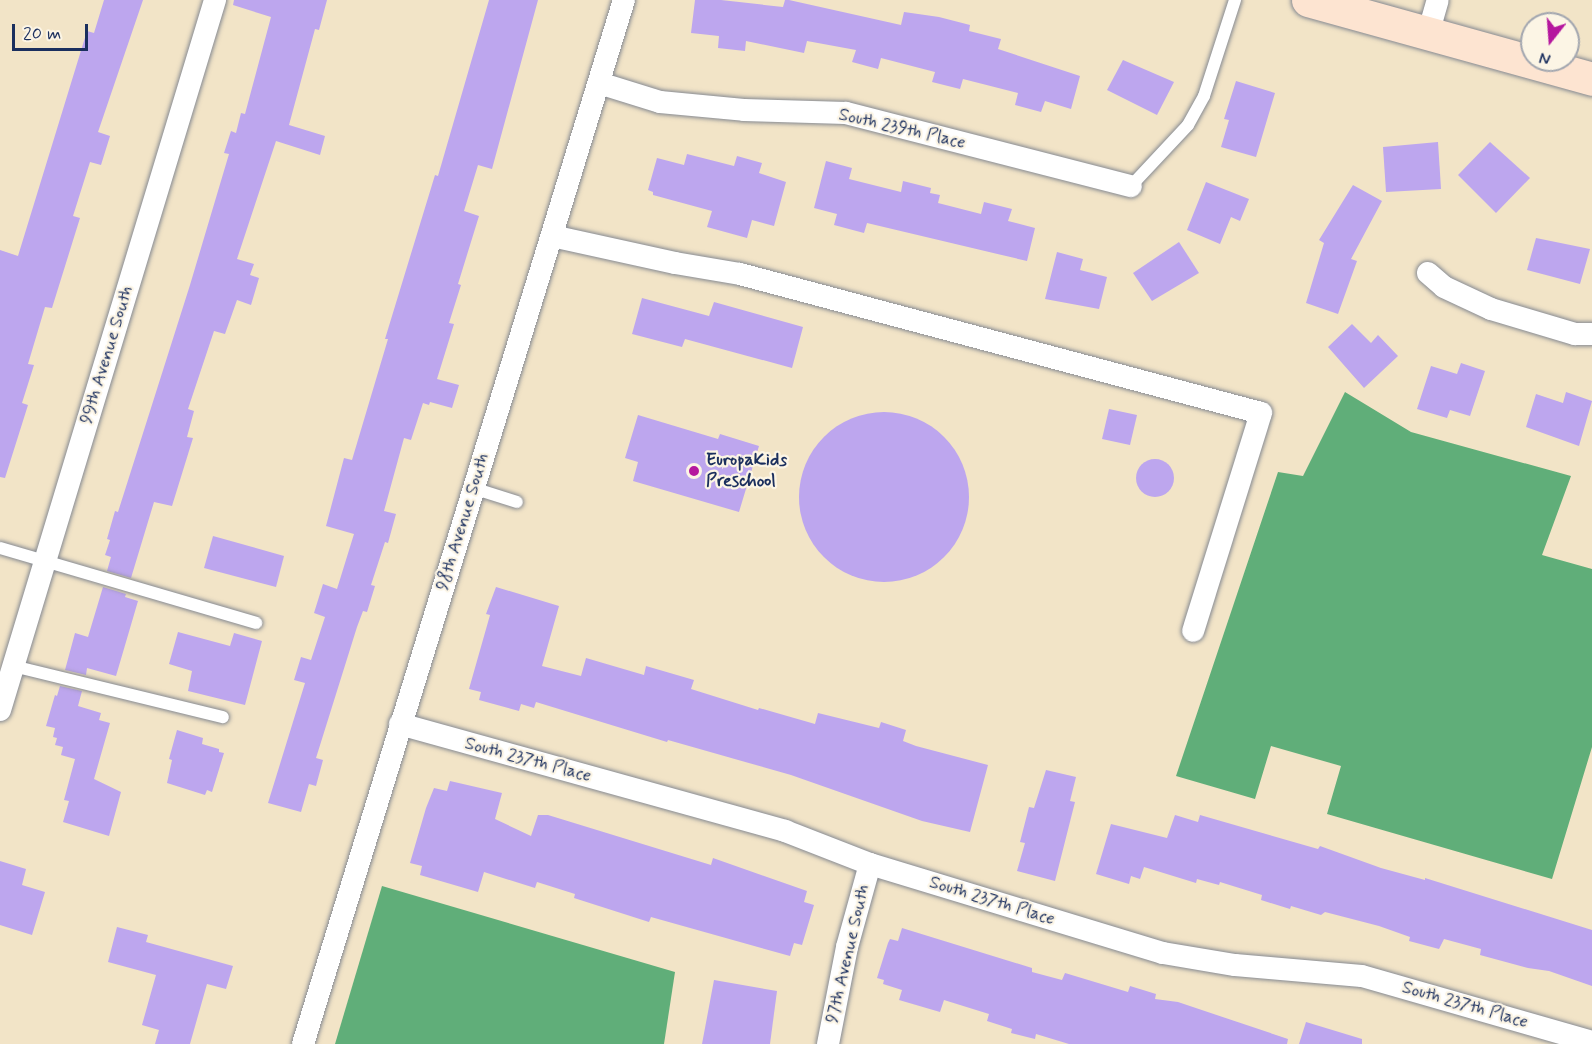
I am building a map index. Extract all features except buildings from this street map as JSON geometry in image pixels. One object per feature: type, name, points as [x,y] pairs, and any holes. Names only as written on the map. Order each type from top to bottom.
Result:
[{"type":"main road","points":[[1308,0],[1592,79]]},
{"type":"street","name":"99th Avenue South","points":[[0,710],[214,0]]},
{"type":"street","name":"98th Avenue South","points":[[303,1044],[624,0]]},
{"type":"street","points":[[1428,34],[1438,0]]},
{"type":"street","name":"South 239th Place","points":[[599,82],[660,102],[744,110],[846,113],[1131,186]]},
{"type":"street","points":[[552,236],[675,263],[740,274],[1261,412],[1193,631]]},
{"type":"street","points":[[1428,273],[1444,287],[1491,309],[1575,334],[1592,334]]},
{"type":"street","name":"South 237th Place","points":[[400,724],[785,831],[870,864],[1163,952],[1235,965],[1362,976],[1592,1042]]},
{"type":"street","name":"97th Avenue South","points":[[828,1044],[847,947],[870,864]]},
{"type":"lane","points":[[1131,186],[1188,125],[1204,96],[1235,0]]},
{"type":"lane","points":[[473,488],[517,502]]},
{"type":"lane","points":[[0,549],[256,623]]},
{"type":"lane","points":[[13,666],[223,717]]},
{"type":"green space","points":[[1345,392],[1411,432],[1571,476],[1542,555],[1592,569],[1592,747],[1552,879],[1327,814],[1341,766],[1271,746],[1255,799],[1176,776],[1278,472],[1303,476]]},
{"type":"green space","points":[[382,886],[675,972],[664,1044],[335,1044]]},
{"type":"place","name":"EuropaKids Preschool","points":[[694,471]]}]
